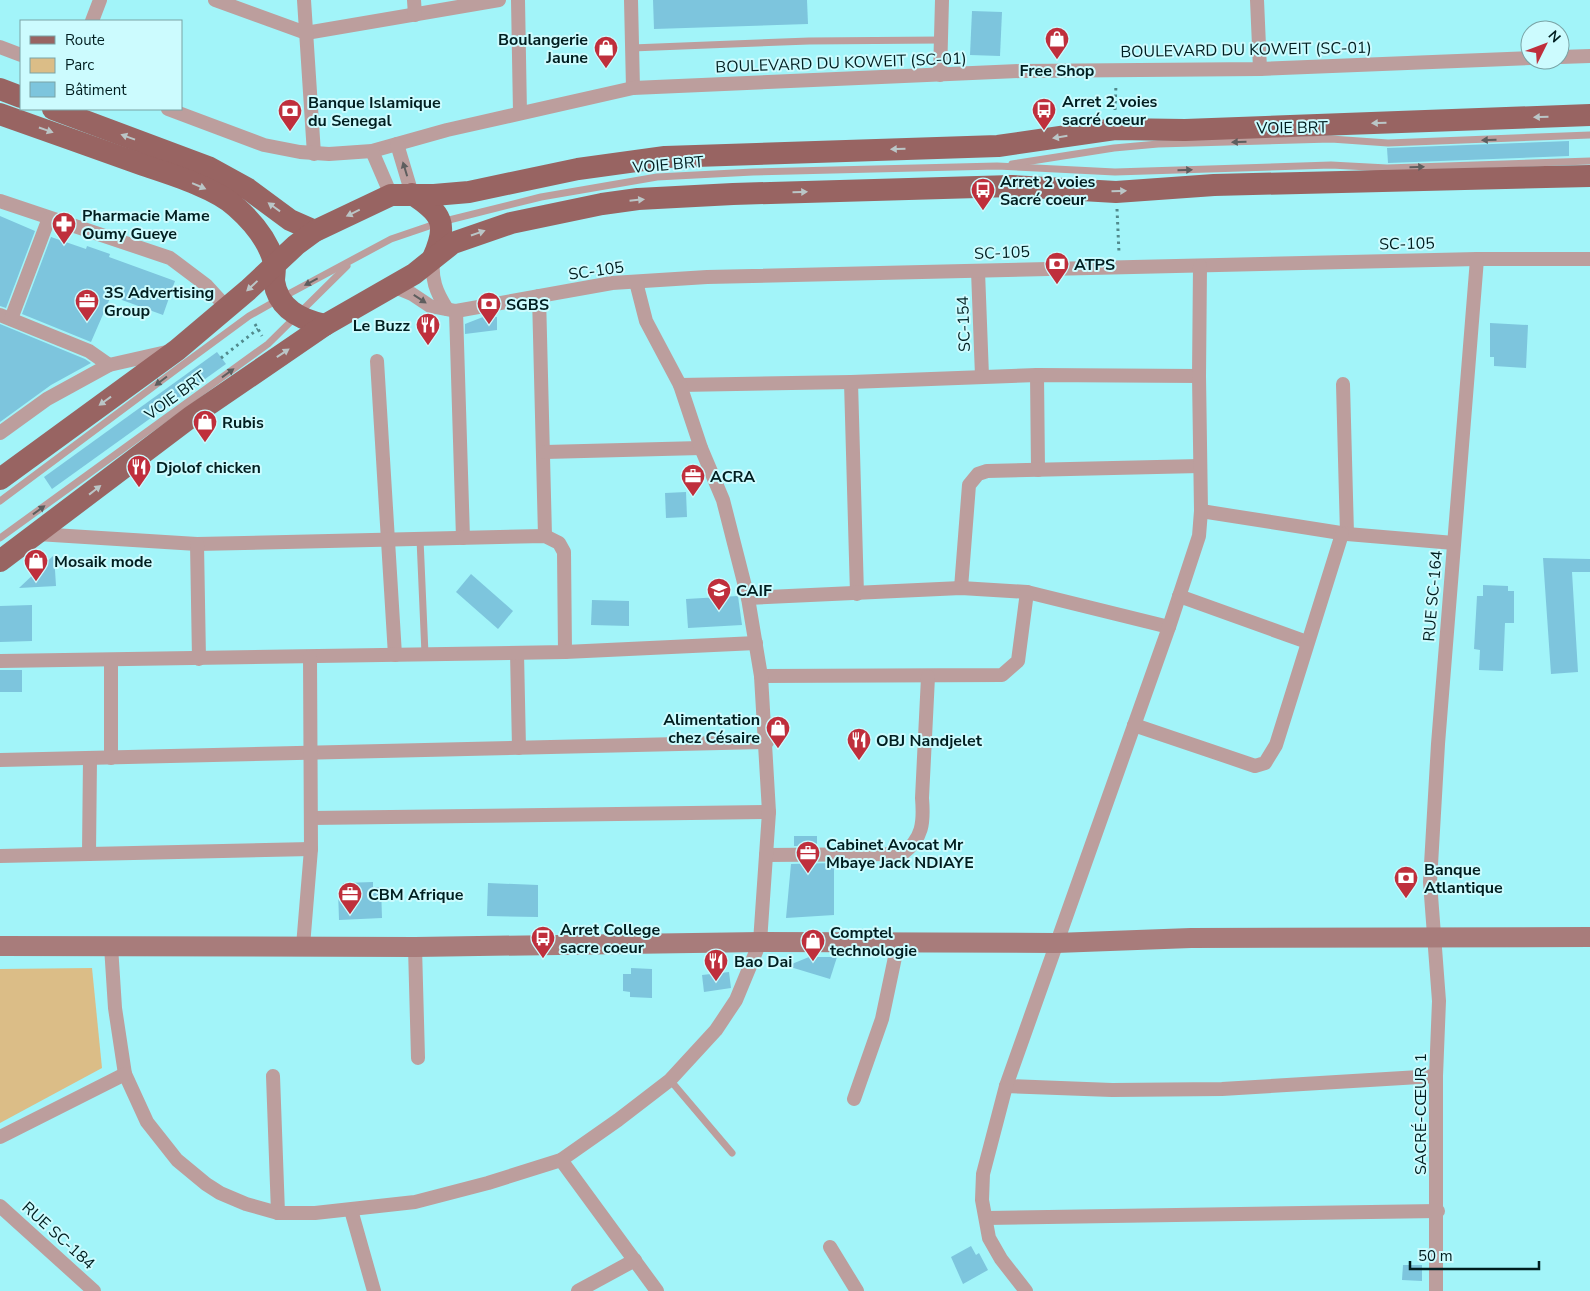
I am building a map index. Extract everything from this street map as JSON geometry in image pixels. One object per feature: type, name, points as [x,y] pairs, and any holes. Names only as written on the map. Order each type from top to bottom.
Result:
[{"type":"main road","points":[[0,89],[20,97]]},
{"type":"main road","points":[[56,110],[208,166],[248,189],[290,220],[316,231]]},
{"type":"main road","points":[[0,114],[204,188],[235,205],[264,237],[275,264],[274,282],[280,298],[291,313],[306,321],[325,324]]},
{"type":"main road","points":[[0,479],[177,350],[227,308],[296,245],[316,231],[402,194],[434,196],[469,192],[578,169],[666,157],[998,146],[1115,128],[1195,130],[1590,116]]},
{"type":"main road","points":[[0,561],[185,422],[325,324],[355,305],[393,286],[453,243],[512,223],[638,199],[733,194],[1012,186],[1116,192],[1214,185],[1590,176]]},
{"type":"main road","points":[[402,194],[430,206],[439,215],[441,240],[433,258]]},
{"type":"street","points":[[92,20],[100,0]]},
{"type":"street","points":[[216,0],[249,6],[306,33],[500,0]]},
{"type":"street","points":[[304,0],[314,154]]},
{"type":"street","points":[[414,0],[415,15]]},
{"type":"street","points":[[518,0],[520,113]]},
{"type":"street","points":[[631,0],[633,88]]},
{"type":"street","points":[[940,75],[942,0]]},
{"type":"street","points":[[1257,0],[1260,68]]},
{"type":"street","points":[[0,47],[20,54]]},
{"type":"street","points":[[1570,57],[1590,56]]},
{"type":"street","name":"BOULEVARD DU KOWEIT (SC-01)","points":[[171,110],[264,145],[314,154],[372,150],[520,113],[633,88],[1116,68],[1260,68],[1520,58]]},
{"type":"street","points":[[397,144],[402,194]]},
{"type":"street","points":[[372,150],[402,194]]},
{"type":"street","points":[[0,201],[170,258],[206,285],[227,308]]},
{"type":"street","points":[[49,218],[6,317],[89,351],[109,365]]},
{"type":"street","points":[[433,258],[432,275],[436,293],[452,310],[463,538]]},
{"type":"street","name":"SC-105","points":[[393,286],[412,294],[430,306],[452,310],[612,283],[706,277],[1477,258],[1590,259]]},
{"type":"street","name":"RUE SC-164","points":[[1433,937],[1430,882],[1438,744],[1477,258]]},
{"type":"street","points":[[1026,1291],[996,1252],[989,1238],[982,1188],[983,1174],[1006,1086],[1169,627],[1196,545],[1201,511],[1198,376],[1200,266]]},
{"type":"street","name":"SC-154","points":[[978,271],[982,376]]},
{"type":"street","points":[[111,946],[115,1008],[125,1074],[147,1122],[177,1160],[220,1193],[246,1204],[278,1213],[315,1213],[415,1202],[488,1183],[561,1160],[670,1080],[716,1030],[732,1007],[760,942],[769,812],[761,676],[748,598],[723,500],[701,448],[680,385],[646,321],[636,282]]},
{"type":"street","points":[[539,296],[545,536]]},
{"type":"street","points":[[0,433],[47,399],[109,365],[144,355],[177,350]]},
{"type":"street","points":[[377,361],[395,655]]},
{"type":"street","points":[[680,385],[851,382],[1037,375],[1198,376]]},
{"type":"street","points":[[1037,375],[1038,470]]},
{"type":"street","points":[[851,382],[857,594]]},
{"type":"street","points":[[1134,725],[1255,766],[1265,763],[1276,745],[1307,642],[1344,534],[1343,384]]},
{"type":"street","points":[[544,452],[701,448]]},
{"type":"street","points":[[961,588],[969,486],[972,479],[978,474],[987,471],[1200,466]]},
{"type":"street","points":[[1201,511],[1344,534],[1454,543]]},
{"type":"street","points":[[37,534],[197,544],[545,536],[559,542],[564,552],[565,652]]},
{"type":"street","points":[[197,544],[199,659]]},
{"type":"street","points":[[748,598],[961,588],[1027,592],[1169,627]]},
{"type":"street","points":[[761,676],[898,674],[928,677],[1002,676],[1012,670],[1018,661],[1027,592]]},
{"type":"street","points":[[1179,596],[1307,642]]},
{"type":"street","points":[[0,661],[565,652],[756,643]]},
{"type":"street","points":[[518,653],[519,748]]},
{"type":"street","points":[[303,946],[311,849],[310,657]]},
{"type":"street","points":[[111,660],[111,758]]},
{"type":"street","points":[[766,855],[902,854],[917,841],[922,831],[923,818],[922,798],[928,677]]},
{"type":"street","points":[[0,760],[766,742]]},
{"type":"street","points":[[89,854],[90,758]]},
{"type":"street","points":[[311,818],[769,812]]},
{"type":"street","points":[[0,856],[311,849]]},
{"type":"street","points":[[0,946],[415,947],[760,942],[1056,943],[1192,938],[1590,936]]},
{"type":"street","name":"SACRÉ-CŒUR 1","points":[[1433,937],[1437,957],[1439,1001],[1436,1076],[1438,1211],[1436,1291]]},
{"type":"street","points":[[854,1099],[882,1019],[898,943]]},
{"type":"street","points":[[415,947],[418,1058]]},
{"type":"street","points":[[0,1137],[125,1074]]},
{"type":"street","points":[[273,1076],[278,1213]]},
{"type":"street","points":[[1006,1086],[1112,1090],[1222,1089],[1436,1076]]},
{"type":"street","points":[[561,1160],[658,1291]]},
{"type":"street","name":"RUE SC-184","points":[[0,1206],[94,1291]]},
{"type":"street","points":[[351,1210],[374,1291]]},
{"type":"street","points":[[986,1218],[1438,1211]]},
{"type":"street","points":[[830,1247],[857,1291]]},
{"type":"street","points":[[578,1291],[635,1260]]},
{"type":"lane","points":[[632,48],[809,41],[941,40]]},
{"type":"lane","name":"VOIE BRT","points":[[997,166],[1114,148],[1158,144],[1331,139],[1388,143],[1590,136]]},
{"type":"lane","name":"VOIE BRT","points":[[0,501],[249,316],[280,298],[391,239],[441,222],[541,197],[657,177],[997,166],[1115,172],[1331,165],[1387,168],[1590,161]]},
{"type":"lane","name":"VOIE BRT","points":[[0,538],[268,344],[354,259]]},
{"type":"lane","points":[[420,539],[425,654]]},
{"type":"lane","points":[[670,1080],[732,1153]]},
{"type":"path","points":[[1115,128],[1116,68]]},
{"type":"path","points":[[1116,192],[1120,266]]},
{"type":"path","points":[[249,316],[268,344]]},
{"type":"path","points":[[221,358],[258,329]]},
{"type":"green space","points":[[92,968],[102,1068],[0,1123],[0,969]]},
{"type":"building","points":[[653,0],[807,0],[808,24],[654,29]]},
{"type":"building","points":[[972,11],[1002,12],[1000,56],[970,55]]},
{"type":"building","points":[[1569,141],[1569,156],[1388,163],[1387,148]]},
{"type":"building","points":[[0,216],[35,231],[6,308],[0,306]]},
{"type":"building","points":[[51,237],[86,249],[87,246],[110,254],[109,257],[175,281],[163,315],[111,296],[91,342],[22,314]]},
{"type":"building","points":[[483,317],[497,317],[497,330],[465,334],[465,324]]},
{"type":"building","points":[[1490,323],[1528,325],[1526,368],[1494,366],[1494,357],[1490,357]]},
{"type":"building","points":[[0,324],[91,363],[51,385],[0,422]]},
{"type":"building","points":[[217,352],[226,364],[52,489],[44,477]]},
{"type":"building","points":[[686,492],[687,517],[666,518],[665,493]]},
{"type":"building","points":[[54,555],[56,586],[19,588]]},
{"type":"building","points":[[1543,558],[1590,559],[1590,572],[1572,572],[1578,672],[1551,674]]},
{"type":"building","points":[[471,574],[513,611],[498,629],[456,592]]},
{"type":"building","points":[[1483,585],[1508,586],[1508,591],[1514,591],[1514,623],[1505,623],[1503,671],[1479,670],[1480,650],[1474,649],[1477,596],[1483,596]]},
{"type":"building","points":[[738,596],[742,625],[688,628],[686,599]]},
{"type":"building","points":[[592,600],[629,601],[629,626],[591,625]]},
{"type":"building","points":[[32,605],[32,641],[0,642],[0,606]]},
{"type":"building","points":[[0,670],[22,670],[22,692],[0,692]]},
{"type":"building","points":[[794,836],[817,836],[817,846],[794,846]]},
{"type":"building","points":[[834,863],[834,915],[786,918],[791,864]]},
{"type":"building","points":[[373,882],[373,887],[381,887],[382,918],[339,920],[338,889],[343,888],[343,883]]},
{"type":"building","points":[[488,883],[538,885],[538,917],[487,916]]},
{"type":"building","points":[[809,957],[837,957],[830,979],[787,966]]},
{"type":"building","points":[[631,968],[652,969],[652,998],[630,997],[630,992],[623,991],[623,974],[631,974]]},
{"type":"building","points":[[729,972],[731,988],[704,992],[702,975]]},
{"type":"building","points":[[971,1246],[976,1255],[979,1253],[988,1270],[963,1284],[951,1257]]},
{"type":"building","points":[[1403,1265],[1422,1265],[1422,1281],[1402,1280]]},
{"type":"place","name":"Free Shop","points":[[1057,60]]},
{"type":"place","name":"Boulangerie Jaune","points":[[606,69]]},
{"type":"place","name":"Arret 2 voies sacré coeur","points":[[1044,131]]},
{"type":"place","name":"Banque Islamique du Senegal","points":[[290,132]]},
{"type":"place","name":"Arret 2 voies Sacré coeur","points":[[983,211]]},
{"type":"place","name":"Pharmacie Mame Oumy Gueye","points":[[64,245]]},
{"type":"place","name":"ATPS","points":[[1057,285]]},
{"type":"place","name":"3S Advertising Group","points":[[87,322]]},
{"type":"place","name":"SGBS","points":[[489,325]]},
{"type":"place","name":"Le Buzz","points":[[428,346]]},
{"type":"place","name":"Rubis","points":[[205,443]]},
{"type":"place","name":"Djolof chicken","points":[[139,488]]},
{"type":"place","name":"ACRA","points":[[693,497]]},
{"type":"place","name":"Mosaik mode","points":[[36,582]]},
{"type":"place","name":"CAIF","points":[[719,611]]},
{"type":"place","name":"Alimentation chez Césaire","points":[[778,749]]},
{"type":"place","name":"OBJ Nandjelet","points":[[859,761]]},
{"type":"place","name":"Cabinet Avocat Mr Mbaye Jack NDIAYE","points":[[808,874]]},
{"type":"place","name":"Banque Atlantique","points":[[1406,899]]},
{"type":"place","name":"CBM Afrique","points":[[350,915]]},
{"type":"place","name":"Arret College sacre coeur","points":[[543,959]]},
{"type":"place","name":"Comptel technologie","points":[[813,962]]},
{"type":"place","name":"Bao Dai","points":[[716,982]]}]
